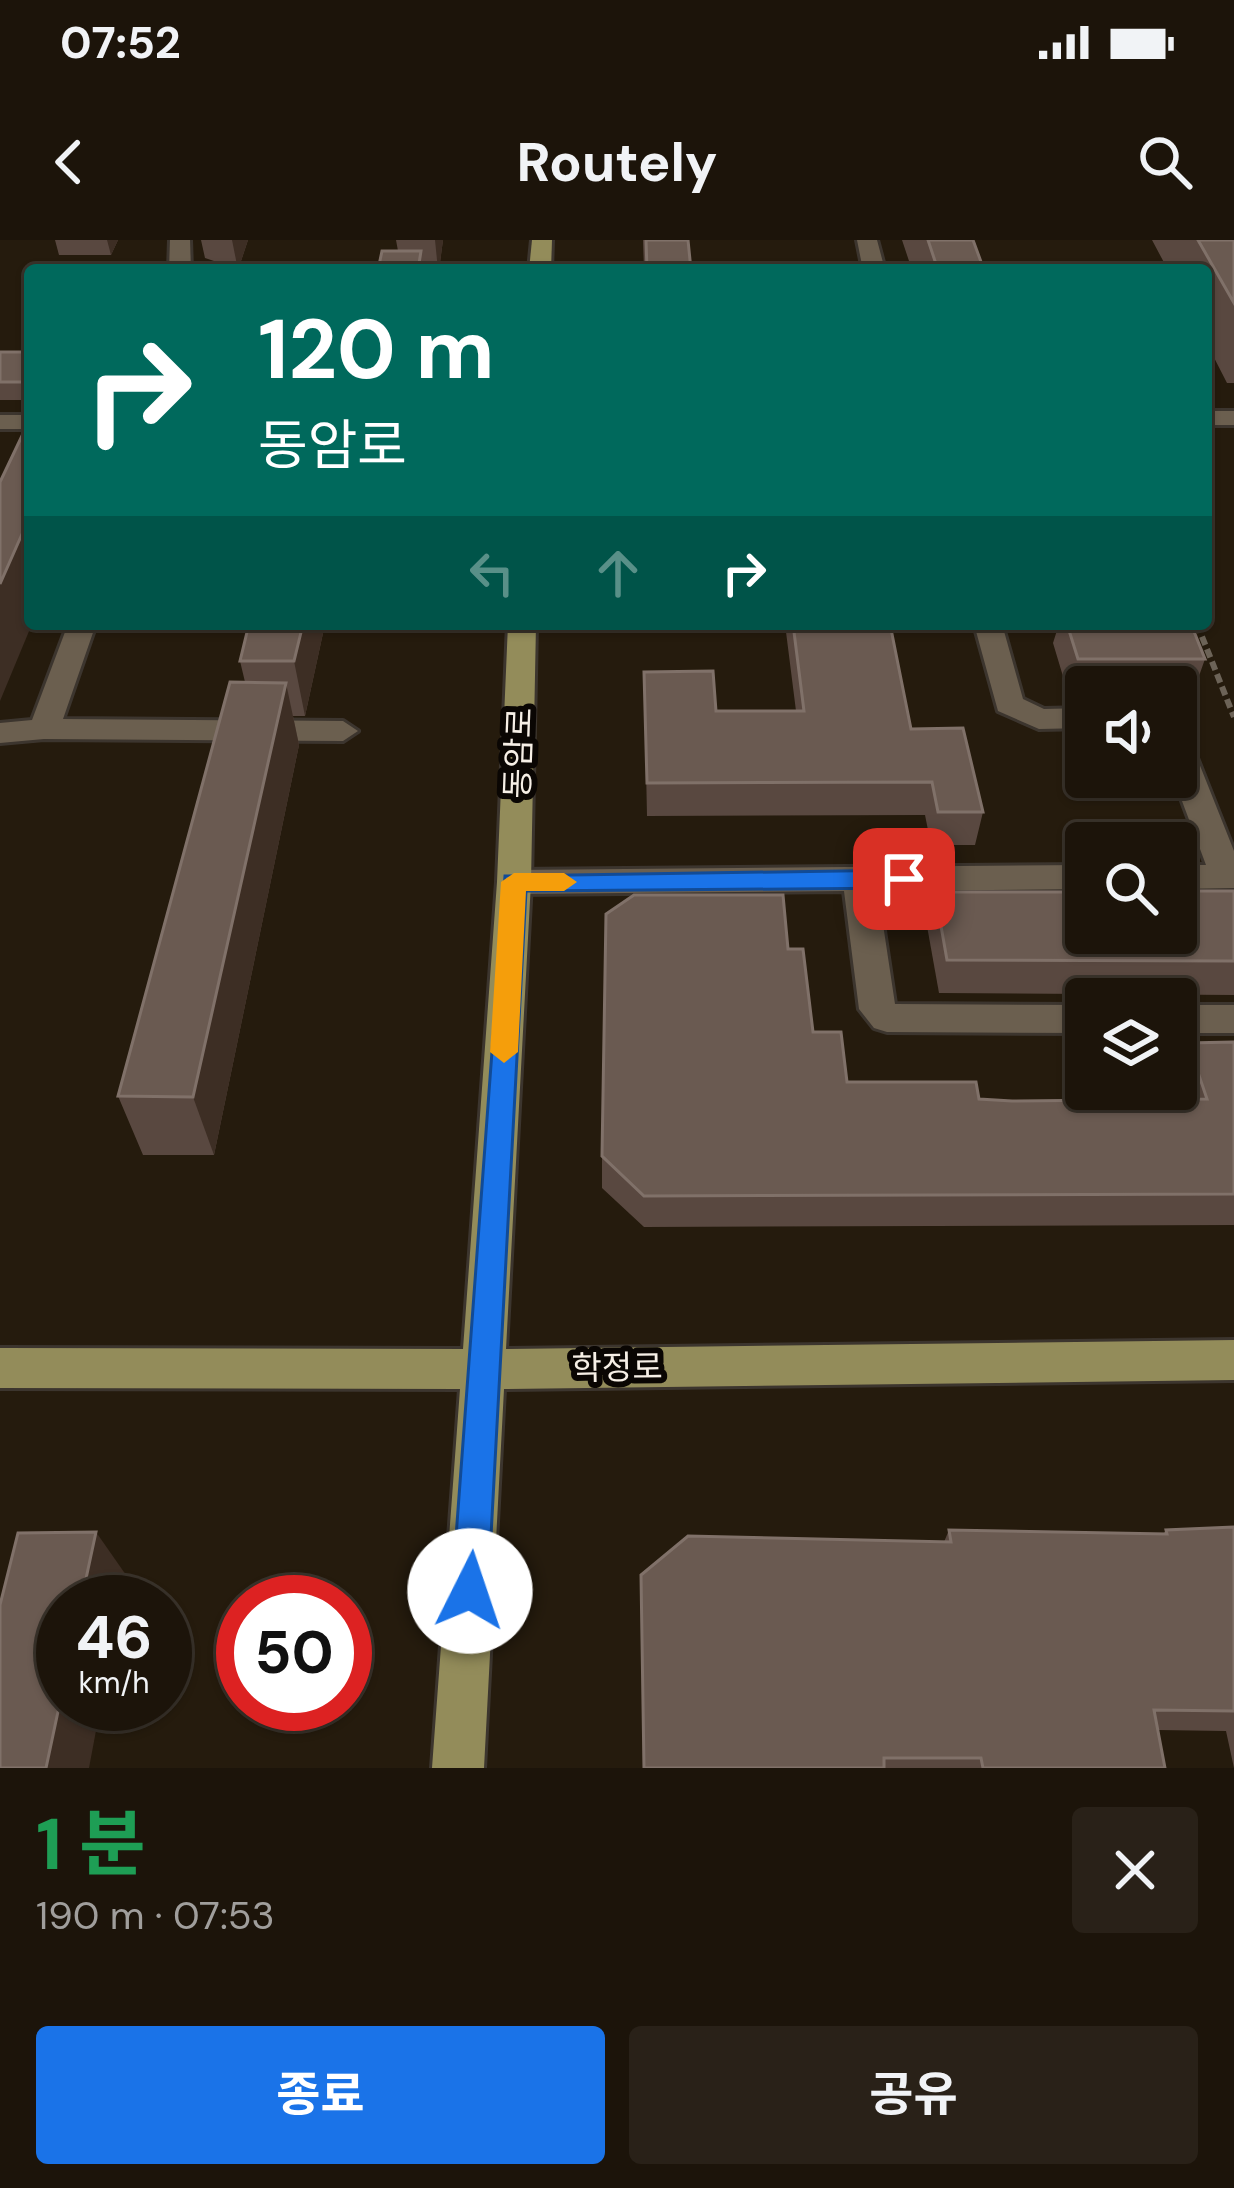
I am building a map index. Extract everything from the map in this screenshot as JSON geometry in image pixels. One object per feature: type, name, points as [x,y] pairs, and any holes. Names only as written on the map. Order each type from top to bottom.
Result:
[{"type":"main road","name":"동암로","points":[[458,1768],[514,882],[522,630]]},
{"type":"main road","name":"학정로","points":[[0,1368],[484,1369],[1234,1360]]},
{"type":"street","points":[[44,729],[80,630]]},
{"type":"street","points":[[990,630],[1009,704],[1039,719],[1065,718]]},
{"type":"street","points":[[0,733],[44,729],[343,731]]},
{"type":"street","points":[[1197,795],[1230,876],[1197,877]]},
{"type":"street","points":[[514,882],[1065,878]]},
{"type":"street","points":[[859,879],[877,1009],[887,1018],[1065,1019]]},
{"type":"street","points":[[1197,1019],[1234,1019]]},
{"type":"path","points":[[1199,630],[1234,717]]},
{"type":"building","points":[[646,240],[688,240],[690,264],[647,264]]},
{"type":"building","points":[[928,240],[973,240],[982,264],[936,264]]},
{"type":"building","points":[[1198,240],[1234,240],[1234,303],[1212,264]]},
{"type":"building","points":[[382,251],[421,251],[419,264],[379,264]]},
{"type":"building","points":[[0,352],[24,352],[24,382],[0,382]]},
{"type":"building","points":[[24,432],[24,530],[0,584],[0,482]]},
{"type":"building","points":[[248,630],[302,630],[294,661],[240,661]]},
{"type":"building","points":[[794,630],[891,630],[911,729],[963,728],[983,812],[938,812],[932,782],[647,783],[644,672],[713,671],[716,711],[804,711]]},
{"type":"building","points":[[1069,630],[1193,630],[1205,659],[1078,659]]},
{"type":"building","points":[[230,682],[286,683],[193,1097],[118,1096]]},
{"type":"building","points":[[1197,891],[1234,891],[1234,961],[947,960],[935,892],[1065,892],[1065,954],[1197,954]]},
{"type":"building","points":[[634,895],[783,895],[788,949],[803,949],[813,1032],[841,1032],[847,1082],[976,1082],[979,1099],[1065,1100],[1065,1110],[1197,1110],[1197,1099],[1207,1099],[1197,1070],[1197,1043],[1234,1042],[1234,1194],[644,1196],[602,1156],[606,914]]},
{"type":"building","points":[[1234,1527],[1234,1711],[1154,1710],[1165,1768],[983,1768],[981,1758],[884,1758],[884,1768],[644,1768],[641,1575],[688,1536],[951,1542],[949,1530],[1167,1534],[1166,1530]]},
{"type":"building","points":[[96,1532],[87,1575],[36,1575],[36,1731],[54,1731],[46,1768],[0,1768],[0,1605],[18,1533]]},
{"type":"slow traffic","points":[[504,1052],[514,882],[564,882]]},
{"type":"route","points":[[470,1591],[514,882],[904,879]]}]
